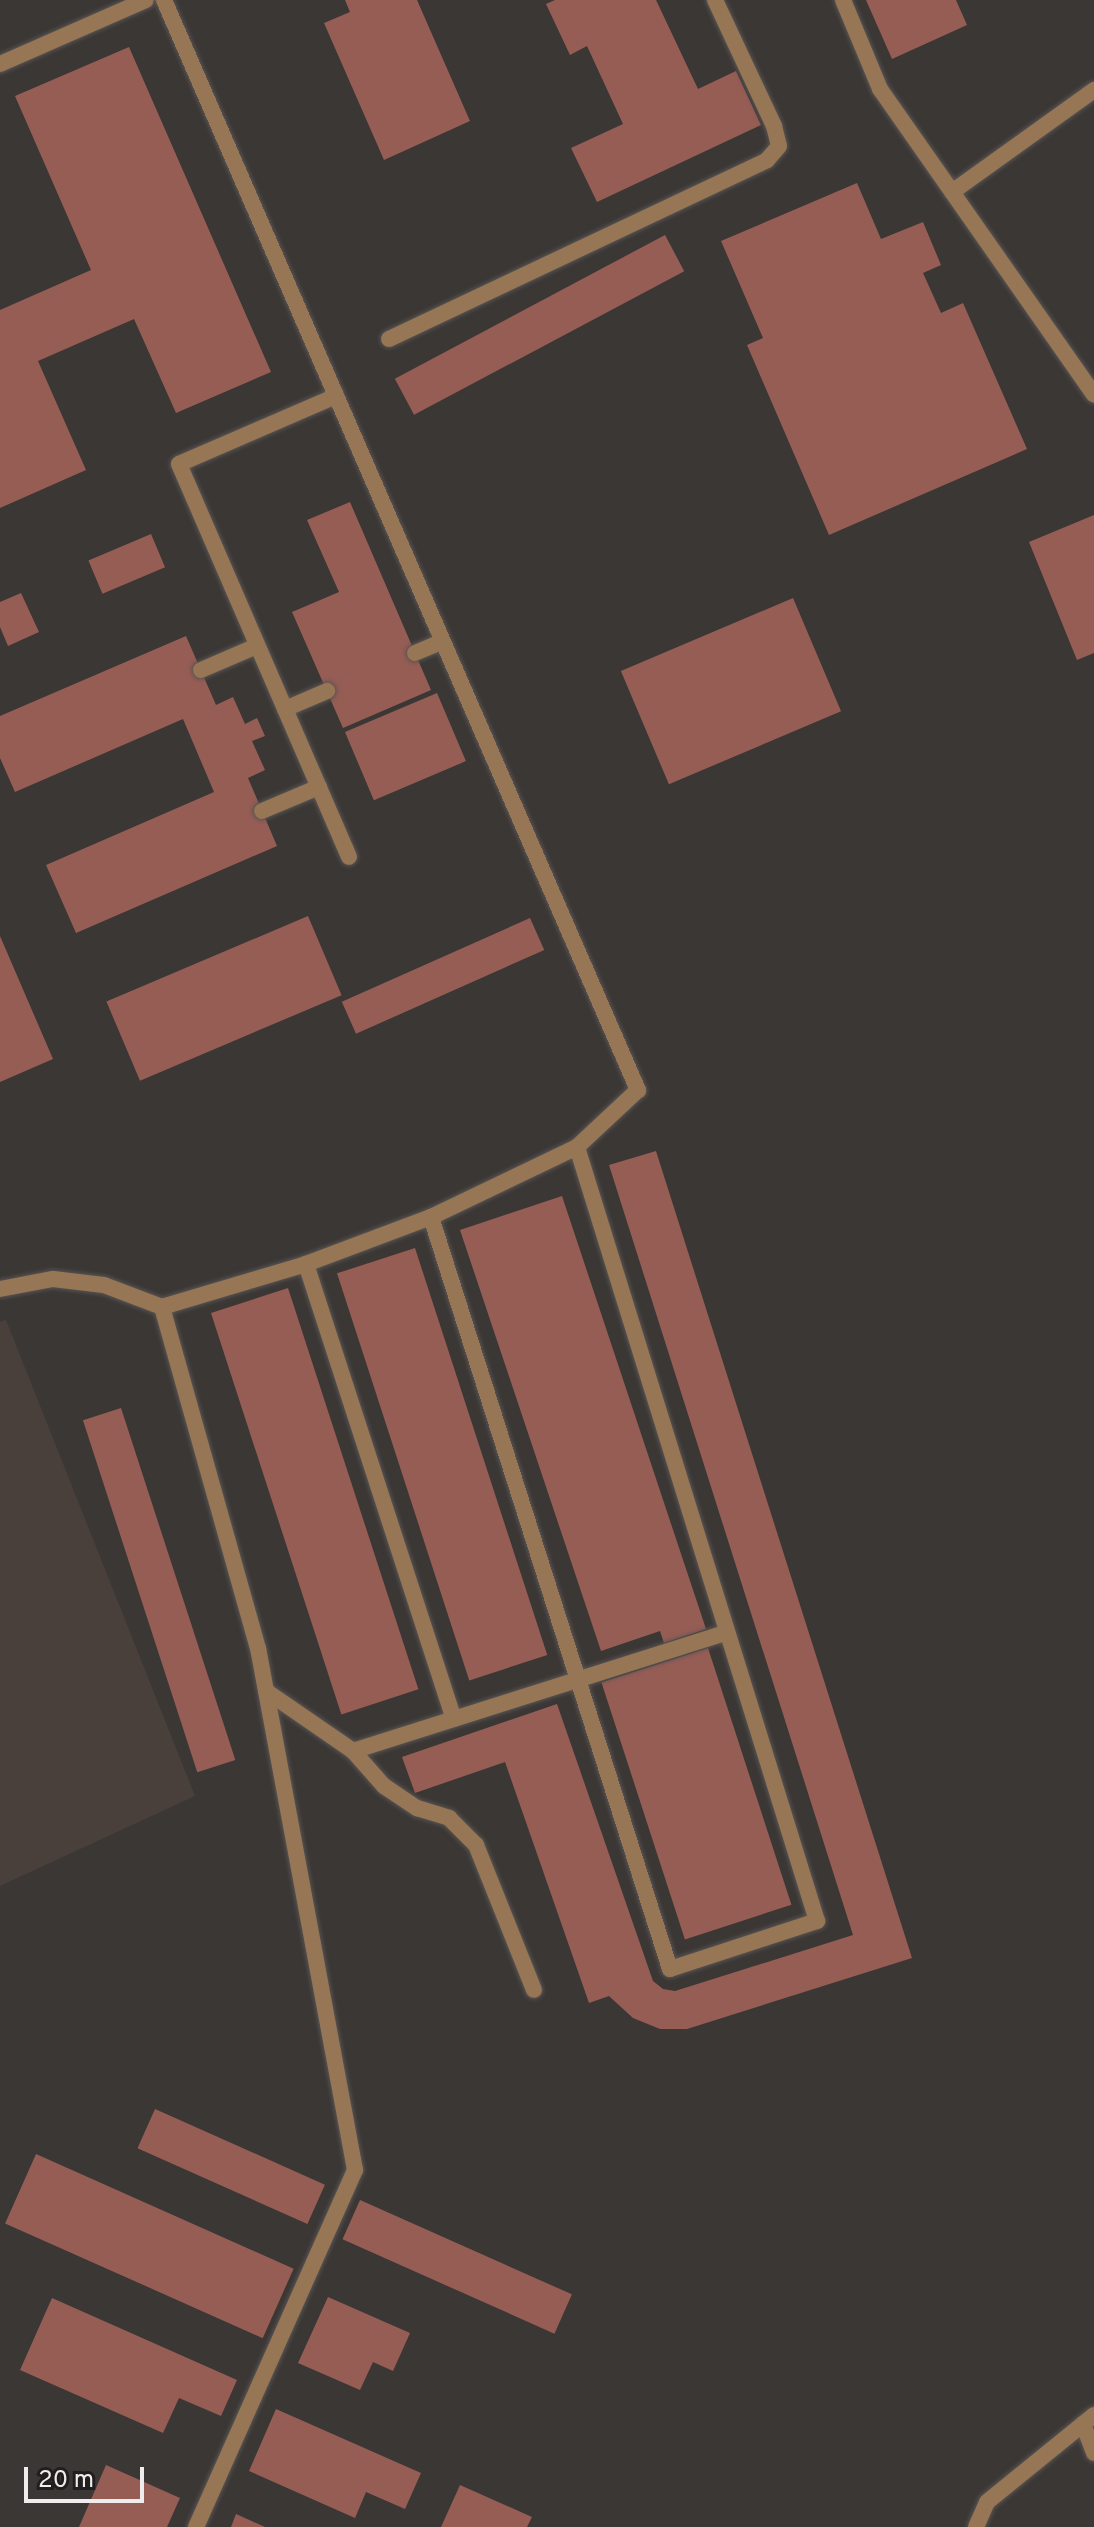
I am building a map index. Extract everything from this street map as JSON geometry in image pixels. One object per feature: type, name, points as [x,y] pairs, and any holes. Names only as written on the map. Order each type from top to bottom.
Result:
[{"type":"street","points":[[0,64],[146,0]]},
{"type":"street","points":[[0,1289],[53,1279],[104,1285],[162,1307],[306,1264],[431,1217],[577,1147],[638,1090],[164,0]]},
{"type":"street","points":[[389,339],[767,160],[779,146],[774,126],[715,0]]},
{"type":"street","points":[[843,0],[880,89],[1094,395]]},
{"type":"street","points":[[952,192],[1094,90]]},
{"type":"street","points":[[336,396],[179,464],[349,857]]},
{"type":"street","points":[[415,653],[443,641]]},
{"type":"street","points":[[201,670],[257,646]]},
{"type":"street","points":[[285,709],[327,691]]},
{"type":"street","points":[[262,811],[319,787]]},
{"type":"street","points":[[431,1217],[670,1969],[817,1921],[577,1147]]},
{"type":"street","points":[[306,1264],[454,1719]]},
{"type":"street","points":[[162,1307],[266,1691],[355,2170],[196,2527]]},
{"type":"street","points":[[353,1751],[726,1633]]},
{"type":"street","points":[[266,1691],[353,1751],[384,1786],[417,1808],[449,1818],[476,1845],[534,1990]]},
{"type":"street","points":[[976,2527],[987,2502],[1088,2420],[1094,2453]]},
{"type":"shaded area","points":[[6,1320],[195,1796],[0,1886],[0,1322]]},
{"type":"building","points":[[345,0],[417,0],[470,121],[384,160],[324,23],[350,12]]},
{"type":"building","points":[[555,0],[656,0],[698,89],[736,71],[761,125],[597,202],[571,148],[623,124],[587,46],[570,55],[546,4]]},
{"type":"building","points":[[866,0],[956,0],[967,25],[892,59]]},
{"type":"building","points":[[129,47],[271,372],[176,413],[134,319],[38,361],[86,470],[0,508],[0,310],[91,270],[15,96]]},
{"type":"building","points":[[857,183],[881,239],[923,222],[941,265],[923,273],[941,313],[963,303],[1027,449],[829,535],[747,345],[763,338],[721,241]]},
{"type":"building","points":[[665,235],[684,271],[414,415],[395,379]]},
{"type":"building","points":[[350,502],[431,690],[343,728],[292,612],[339,592],[307,520]]},
{"type":"building","points":[[1094,515],[1094,653],[1077,660],[1029,542]]},
{"type":"building","points":[[151,534],[165,567],[102,594],[88,561]]},
{"type":"building","points":[[21,593],[39,632],[8,646],[0,627],[0,602]]},
{"type":"building","points":[[793,598],[841,711],[669,784],[621,671]]},
{"type":"building","points":[[186,636],[216,705],[233,697],[245,724],[257,718],[265,736],[252,741],[265,770],[248,778],[277,846],[76,933],[46,865],[214,792],[183,719],[15,792],[0,758],[0,716]]},
{"type":"building","points":[[437,693],[466,761],[374,800],[345,732]]},
{"type":"building","points":[[308,916],[342,995],[140,1081],[106,1002]]},
{"type":"building","points":[[530,918],[544,950],[356,1034],[342,1002]]},
{"type":"building","points":[[0,936],[53,1059],[0,1082]]},
{"type":"building","points":[[656,1151],[912,1958],[687,2029],[660,2029],[633,2018],[609,1996],[589,2003],[505,1762],[415,1793],[402,1757],[557,1704],[653,1981],[663,1989],[675,1991],[853,1935],[609,1165]]},
{"type":"building","points":[[562,1196],[706,1629],[664,1643],[660,1631],[601,1651],[460,1230]]},
{"type":"building","points":[[415,1248],[547,1655],[469,1680],[337,1273]]},
{"type":"building","points":[[288,1288],[418,1689],[341,1714],[211,1313]]},
{"type":"building","points":[[121,1408],[235,1760],[197,1772],[83,1420]]},
{"type":"building","points":[[708,1648],[791,1905],[685,1939],[601,1683]]},
{"type":"building","points":[[155,2109],[325,2185],[307,2224],[138,2148]]},
{"type":"building","points":[[36,2154],[294,2269],[263,2338],[5,2223]]},
{"type":"building","points":[[360,2200],[572,2294],[554,2334],[343,2239]]},
{"type":"building","points":[[328,2297],[410,2333],[393,2371],[373,2362],[360,2390],[298,2363]]},
{"type":"building","points":[[52,2298],[237,2380],[221,2416],[179,2398],[163,2433],[20,2370]]},
{"type":"building","points":[[276,2409],[421,2473],[405,2509],[366,2492],[355,2518],[249,2471]]},
{"type":"building","points":[[106,2465],[180,2498],[167,2527],[79,2527]]},
{"type":"building","points":[[460,2485],[532,2517],[527,2527],[441,2527]]},
{"type":"building","points":[[236,2514],[265,2527],[231,2527]]}]
